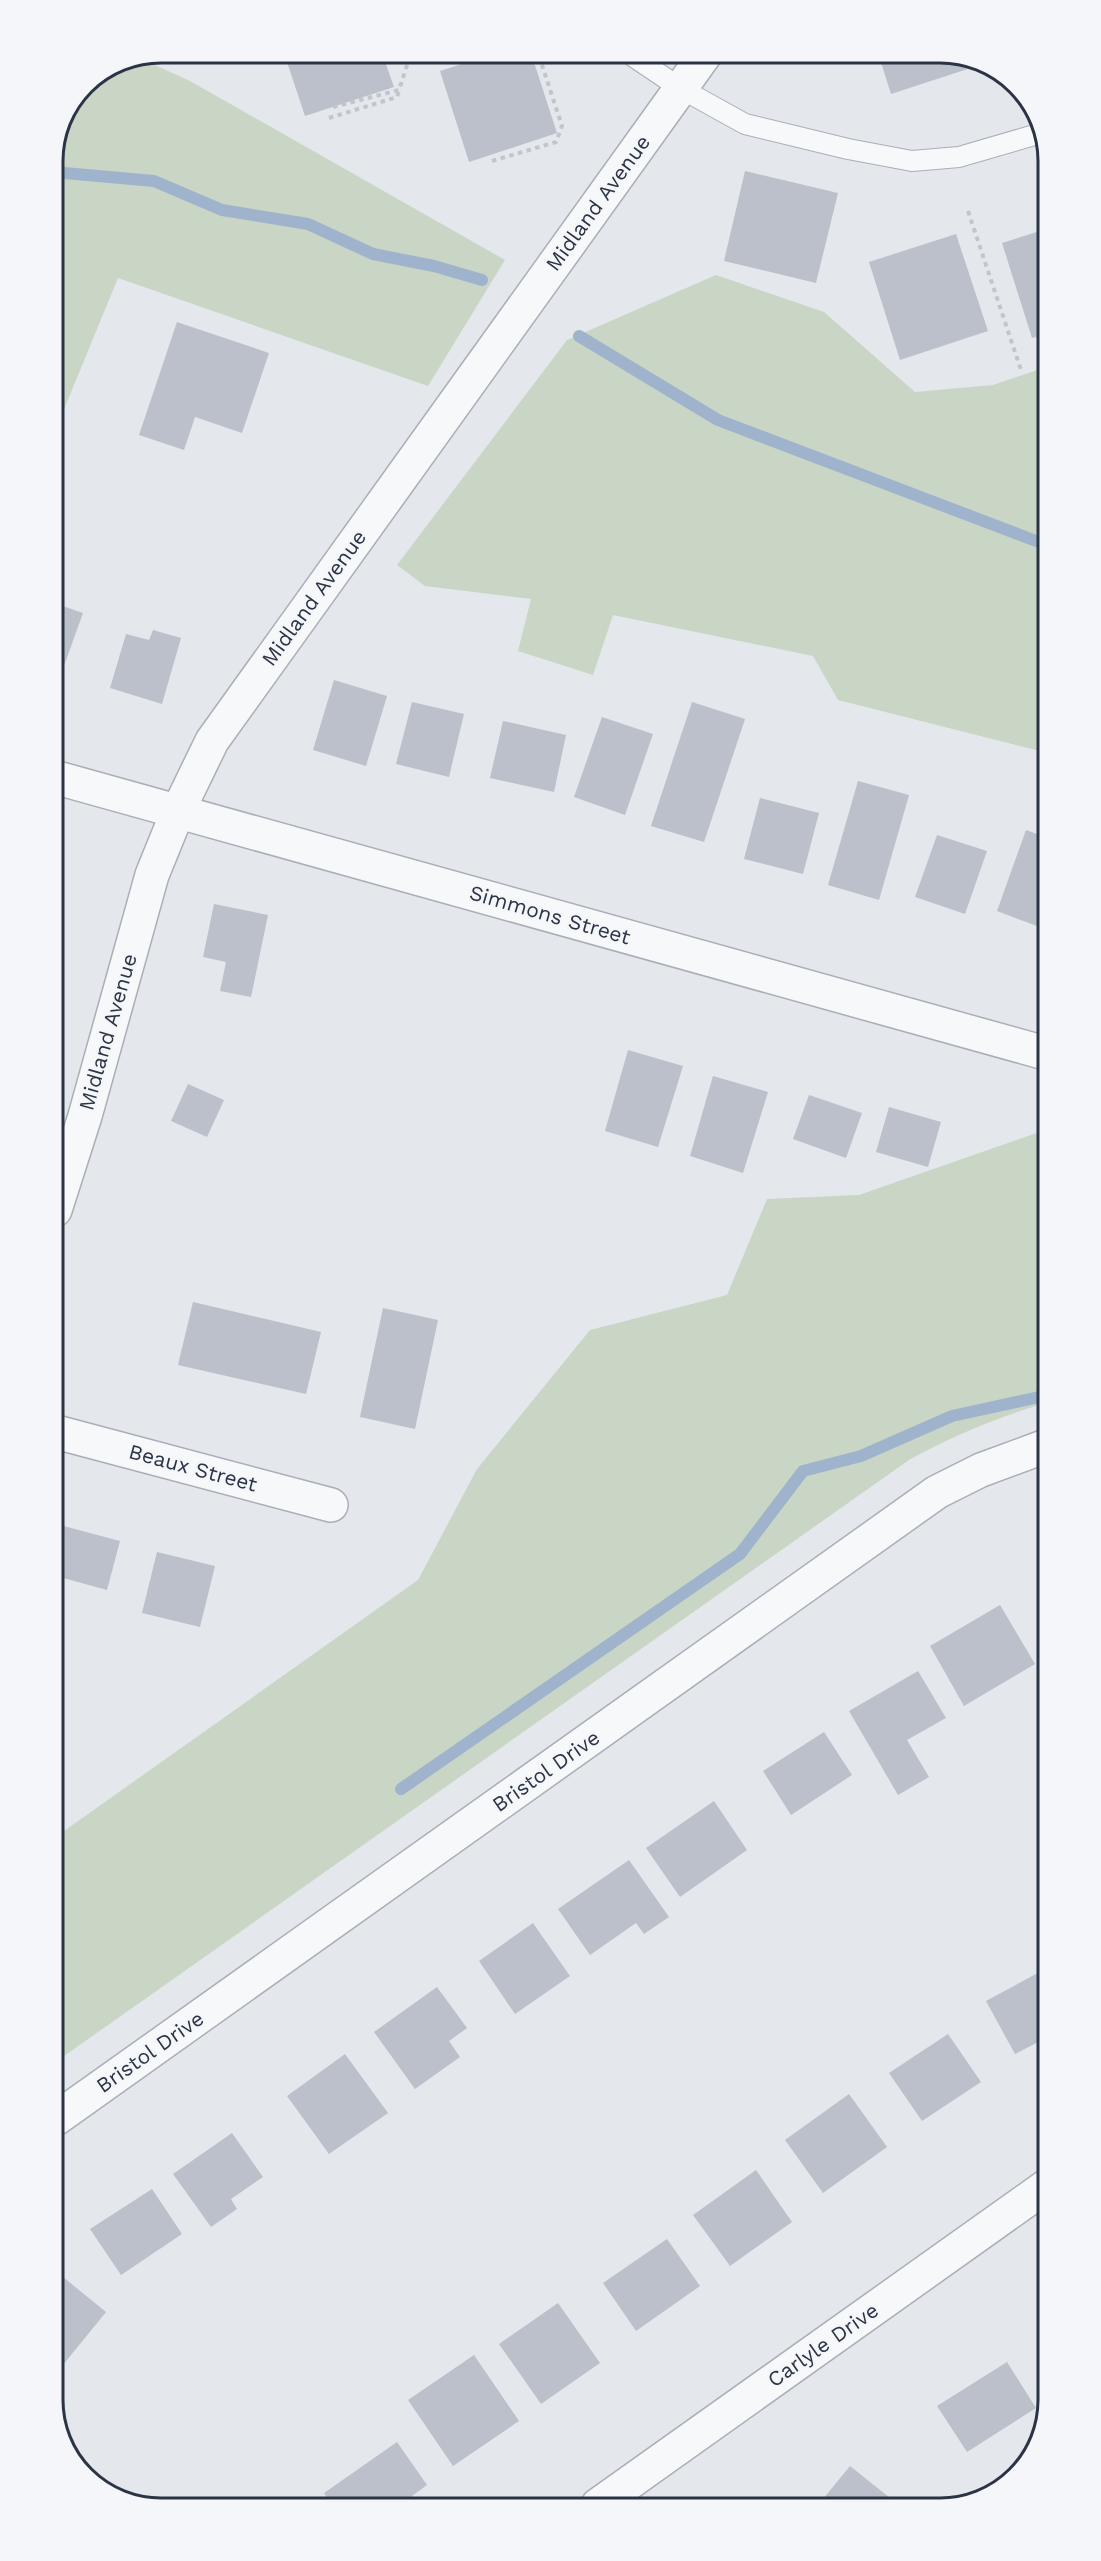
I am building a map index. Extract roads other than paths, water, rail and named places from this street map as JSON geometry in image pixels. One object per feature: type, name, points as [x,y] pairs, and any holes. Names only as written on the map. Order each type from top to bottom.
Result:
[{"type":"street","name":"Midland Avenue","points":[[63,1184],[88,1104],[152,875],[178,811],[212,741],[699,63]]},
{"type":"street","name":"Simmons Street","points":[[63,779],[1038,1051]]},
{"type":"street","name":"Beaux Street","points":[[63,1434],[331,1505]]},
{"type":"street","name":"Bristol Drive","points":[[63,2114],[937,1492],[981,1470],[1038,1449]]},
{"type":"street","name":"Carlyle Drive","points":[[621,2498],[641,2492],[1038,2193]]},
{"type":"lane","points":[[643,63],[680,88],[745,124],[848,149],[912,161],[959,157],[1034,135]]},
{"type":"waterway","points":[[63,173],[154,181],[222,210],[308,224],[373,254],[434,266],[482,280]]},
{"type":"waterway","points":[[579,336],[718,420],[1038,542]]},
{"type":"waterway","points":[[401,1789],[740,1554],[803,1471],[861,1456],[952,1416],[1038,1397]]}]
